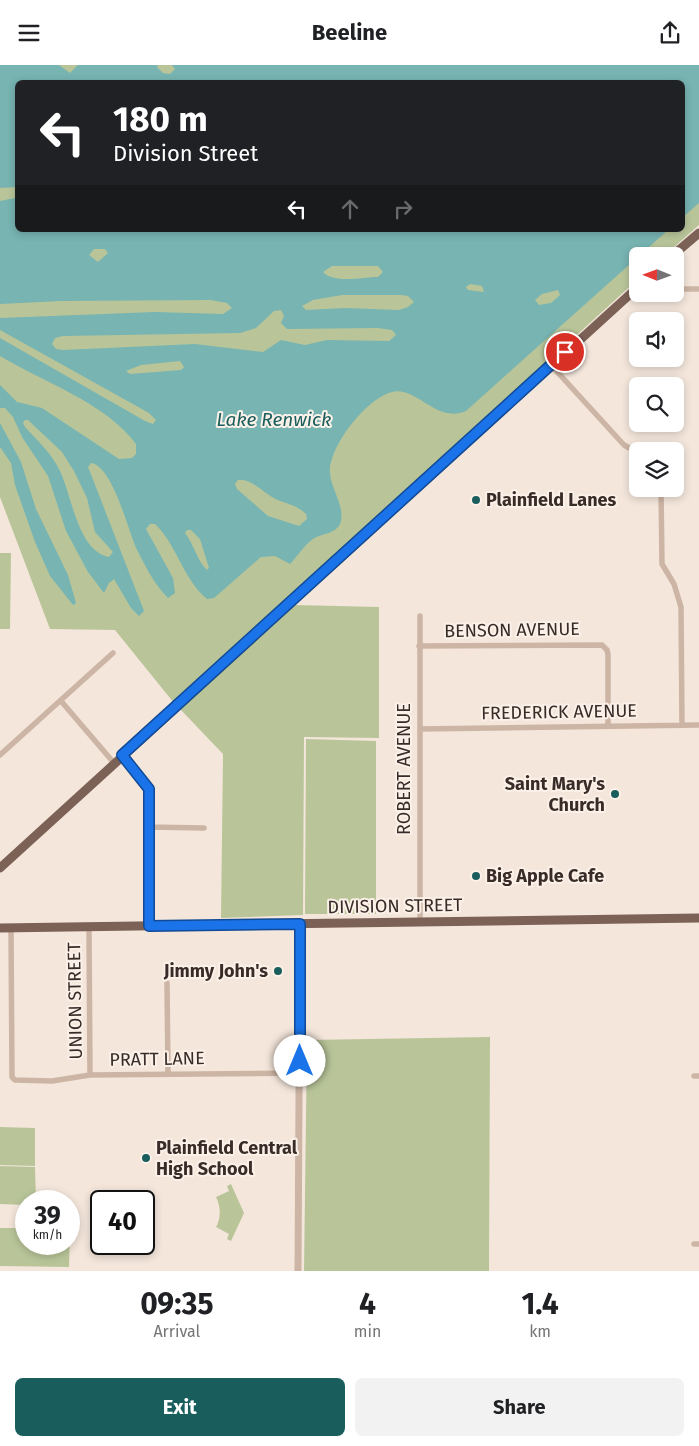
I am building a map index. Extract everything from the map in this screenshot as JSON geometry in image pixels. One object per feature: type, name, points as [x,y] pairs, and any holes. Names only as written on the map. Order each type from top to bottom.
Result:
[{"type":"main road","points":[[683,247],[699,233]]},
{"type":"main road","points":[[1,867],[629,295]]},
{"type":"main road","name":"DIVISION STREET","points":[[0,928],[699,918]]},
{"type":"street","points":[[684,289],[699,289]]},
{"type":"street","points":[[551,365],[624,445],[629,448]]},
{"type":"street","points":[[661,497],[662,564],[674,584],[681,607],[682,725]]},
{"type":"street","name":"ROBERT AVENUE","points":[[420,616],[420,922]]},
{"type":"street","name":"BENSON AVENUE","points":[[419,647],[598,643],[605,647],[608,654],[608,726]]},
{"type":"street","points":[[0,755],[113,653]]},
{"type":"street","points":[[61,701],[114,763]]},
{"type":"street","name":"FREDERICK AVENUE","points":[[420,729],[699,725]]},
{"type":"street","points":[[122,755],[149,789],[149,926]]},
{"type":"street","points":[[149,827],[204,828]]},
{"type":"street","points":[[298,1271],[300,924]]},
{"type":"street","name":"PRATT LANE","points":[[11,927],[12,1077],[15,1080],[52,1081],[90,1075],[299,1073]]},
{"type":"street","name":"UNION STREET","points":[[89,927],[90,1075]]},
{"type":"street","points":[[168,983],[168,1074]]},
{"type":"green space","name":"Lake Renwick","points":[[0,65],[699,65],[699,225],[674,247],[629,247],[629,287],[174,703],[115,630],[50,629],[0,497]]},
{"type":"green space","points":[[0,553],[11,553],[10,629],[0,629]]},
{"type":"green space","points":[[295,605],[379,607],[379,738],[304,737],[303,915],[221,918],[223,754],[180,709]]},
{"type":"green space","points":[[306,739],[376,741],[376,914],[305,914]]},
{"type":"green space","points":[[490,1037],[489,1271],[304,1271],[307,1040]]},
{"type":"green space","points":[[0,1127],[35,1128],[35,1166],[0,1165]]},
{"type":"green space","points":[[0,1166],[35,1167],[36,1190],[15,1190],[15,1205],[0,1204]]},
{"type":"green space","points":[[231,1184],[244,1213],[231,1241],[227,1239],[229,1234],[216,1227],[220,1212],[216,1197],[229,1191],[227,1186]]},
{"type":"green space","points":[[0,1228],[15,1228],[15,1255],[69,1255],[69,1267],[0,1266]]},
{"type":"water","points":[[0,65],[59,65],[70,73],[78,65],[158,65],[157,67],[163,73],[170,74],[175,69],[172,65],[699,65],[699,203],[685,215],[685,80],[15,80],[15,187],[0,188]]},
{"type":"water","name":"Lake Renwick","points":[[15,198],[15,232],[666,232],[649,247],[629,247],[629,265],[466,411],[455,414],[445,413],[410,394],[401,392],[392,392],[382,396],[371,404],[361,413],[342,438],[331,462],[331,479],[341,509],[341,521],[337,528],[310,541],[290,564],[275,556],[261,557],[214,598],[207,599],[199,591],[163,532],[155,524],[150,524],[146,529],[173,578],[175,593],[168,598],[163,593],[137,550],[113,487],[99,467],[91,463],[88,467],[144,611],[139,616],[131,608],[114,579],[109,583],[104,593],[88,572],[66,531],[48,476],[22,437],[13,417],[5,408],[0,408],[0,385],[17,402],[42,408],[119,459],[132,458],[136,454],[136,444],[108,417],[91,405],[0,356],[0,338],[145,421],[153,424],[156,420],[149,413],[0,330],[0,318],[155,312],[223,314],[232,308],[227,303],[211,300],[61,301],[0,304],[0,201]],"holes":[[[94,249],[105,249],[108,253],[98,262],[89,255]],[[332,266],[378,266],[383,272],[378,277],[341,279],[328,276],[323,272]],[[470,284],[482,286],[484,292],[468,290],[466,287]],[[558,290],[560,295],[551,303],[539,305],[535,300],[542,294]],[[342,295],[401,295],[408,296],[414,302],[408,307],[399,310],[345,308],[306,310],[302,306],[313,300]],[[281,310],[284,316],[281,323],[287,329],[378,328],[392,330],[396,335],[389,341],[327,340],[305,345],[281,340],[263,352],[195,344],[63,350],[56,349],[52,344],[55,338],[63,336],[240,333],[256,328],[274,311]],[[180,361],[184,367],[181,370],[130,374],[126,371],[141,365]],[[25,420],[28,420],[62,452],[74,471],[87,498],[95,532],[113,552],[109,557],[98,553],[83,533],[56,463],[25,427],[23,423]],[[238,480],[253,484],[273,498],[300,509],[306,514],[307,519],[299,526],[268,516],[237,489],[235,484]],[[187,530],[191,530],[200,539],[209,568],[207,570],[185,533]]]},
{"type":"water","points":[[0,423],[21,462],[36,509],[68,575],[76,603],[73,605],[50,576],[35,542],[15,485],[11,463],[0,447]]},
{"type":"place","name":"Plainfield Lanes","points":[[476,500]]},
{"type":"place","name":"Saint Mary's Church","points":[[615,794]]},
{"type":"place","name":"Big Apple Cafe","points":[[476,876]]},
{"type":"place","name":"Jimmy John's","points":[[278,971]]},
{"type":"place","name":"Plainfield Central High School","points":[[146,1158]]},
{"type":"route","points":[[300,1061],[300,924],[149,926],[149,789],[147,783],[122,755],[565,352]]}]
